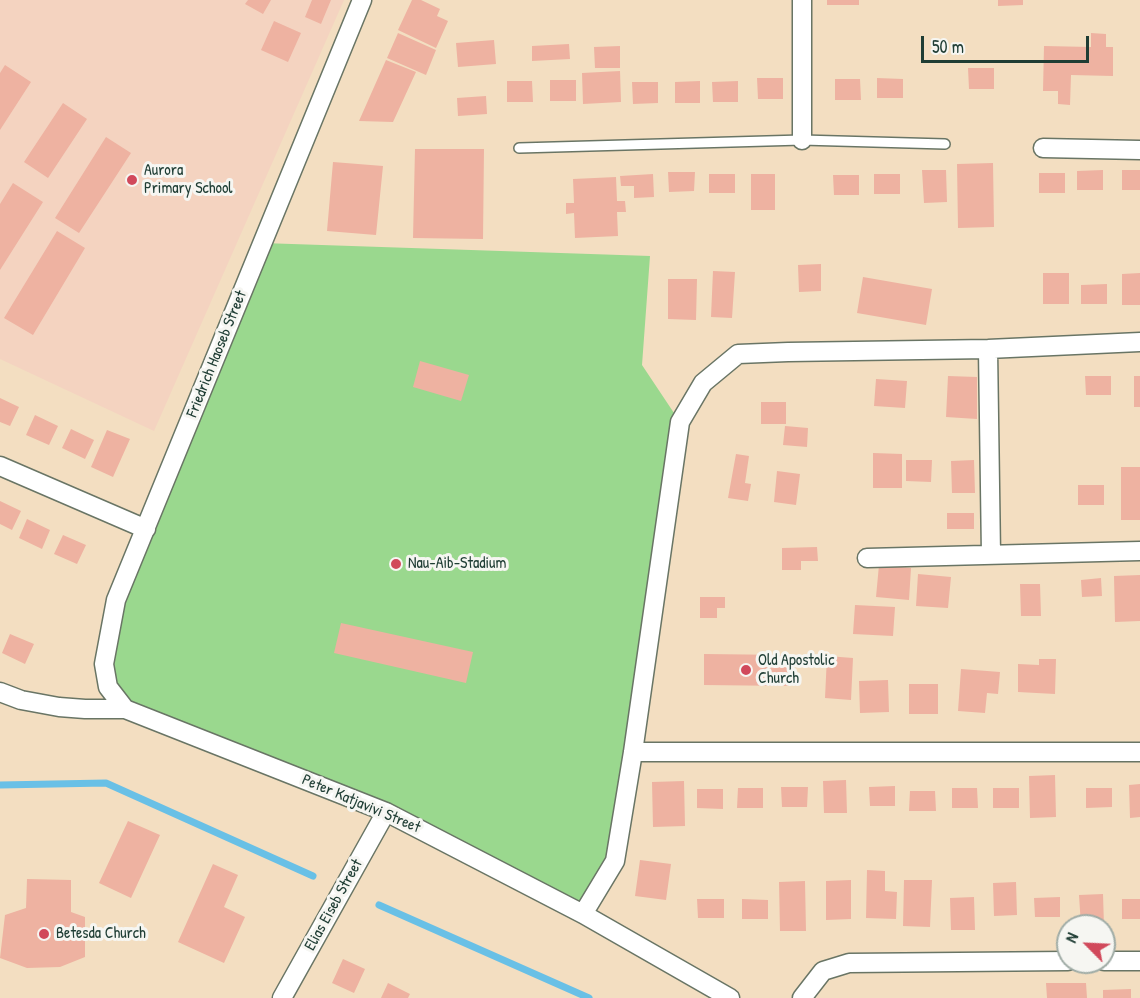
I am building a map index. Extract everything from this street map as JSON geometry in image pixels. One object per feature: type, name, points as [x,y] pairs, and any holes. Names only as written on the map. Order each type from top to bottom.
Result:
[{"type":"street","name":"Friedrich Haoseb Street","points":[[125,709],[108,687],[104,664],[116,600],[362,0]]},
{"type":"street","points":[[802,0],[802,140]]},
{"type":"street","points":[[1043,148],[1140,150]]},
{"type":"street","points":[[583,914],[615,861],[633,752],[680,422],[703,383],[738,354],[988,349],[1140,342]]},
{"type":"street","points":[[988,349],[991,555]]},
{"type":"street","points":[[0,466],[146,529]]},
{"type":"street","points":[[867,558],[1140,551]]},
{"type":"street","name":"Peter Katjavivi Street","points":[[0,692],[21,700],[58,706],[125,709],[386,812],[583,914],[730,998]]},
{"type":"street","points":[[633,752],[1140,752]]},
{"type":"street","name":"Elias Eiseb Street","points":[[282,998],[386,812]]},
{"type":"street","points":[[802,998],[823,971],[849,963],[1056,961]]},
{"type":"street","points":[[1116,961],[1140,961]]},
{"type":"lane","points":[[519,148],[802,140],[945,144]]},
{"type":"shaded area","name":"Aurora Primary School","points":[[0,0],[344,0],[154,431],[0,359]]},
{"type":"green space","name":"Nau-Aib-Stadium","points":[[262,243],[650,256],[642,365],[680,422],[615,861],[583,914],[386,812],[125,709],[108,687],[116,599]]},
{"type":"building","points":[[248,0],[271,0],[263,14],[245,4]]},
{"type":"building","points":[[312,0],[331,0],[321,24],[305,17]]},
{"type":"building","points":[[412,0],[421,0],[440,9],[437,16],[448,21],[436,48],[398,30]]},
{"type":"building","points":[[827,0],[859,0],[859,5],[827,5]]},
{"type":"building","points":[[998,0],[1023,0],[1023,5],[998,6]]},
{"type":"building","points":[[274,21],[301,33],[288,62],[261,50]]},
{"type":"building","points":[[398,33],[436,50],[426,75],[387,58]]},
{"type":"building","points":[[1091,33],[1106,34],[1106,47],[1113,47],[1113,76],[1071,75],[1070,105],[1058,104],[1058,91],[1043,91],[1044,46],[1091,47]]},
{"type":"building","points":[[494,40],[496,64],[458,67],[456,43]]},
{"type":"building","points":[[569,44],[570,59],[532,61],[532,46]]},
{"type":"building","points":[[620,46],[620,68],[595,68],[594,47]]},
{"type":"building","points":[[386,60],[416,72],[393,122],[359,121]]},
{"type":"building","points":[[5,65],[31,82],[0,130],[0,73]]},
{"type":"building","points":[[968,68],[994,68],[994,89],[969,89]]},
{"type":"building","points":[[620,71],[621,102],[583,104],[582,73]]},
{"type":"building","points":[[757,78],[783,78],[783,99],[758,99]]},
{"type":"building","points":[[877,78],[903,79],[903,98],[877,98]]},
{"type":"building","points":[[835,79],[860,79],[861,100],[835,100]]},
{"type":"building","points":[[550,80],[576,80],[576,101],[550,101]]},
{"type":"building","points":[[507,81],[532,81],[533,102],[507,102]]},
{"type":"building","points":[[700,81],[700,103],[675,103],[675,82]]},
{"type":"building","points":[[738,81],[738,102],[713,102],[712,82]]},
{"type":"building","points":[[632,82],[658,82],[658,103],[633,104]]},
{"type":"building","points":[[486,96],[487,114],[458,116],[457,98]]},
{"type":"building","points":[[63,103],[87,119],[48,178],[24,162]]},
{"type":"building","points":[[106,137],[131,153],[79,233],[55,218]]},
{"type":"building","points":[[415,149],[484,149],[483,239],[413,238]]},
{"type":"building","points":[[333,162],[383,166],[376,235],[327,231]]},
{"type":"building","points":[[993,163],[994,227],[958,228],[957,164]]},
{"type":"building","points":[[922,170],[946,170],[947,202],[924,203]]},
{"type":"building","points":[[1103,170],[1103,190],[1077,190],[1077,171]]},
{"type":"building","points":[[1122,170],[1140,170],[1140,190],[1122,190]]},
{"type":"building","points":[[668,172],[695,172],[694,191],[669,192]]},
{"type":"building","points":[[1039,173],[1065,173],[1065,193],[1039,193]]},
{"type":"building","points":[[653,174],[654,197],[634,198],[634,186],[621,186],[620,176]]},
{"type":"building","points":[[709,174],[735,174],[735,193],[709,193]]},
{"type":"building","points":[[751,174],[775,174],[775,210],[751,210]]},
{"type":"building","points":[[874,174],[900,174],[900,194],[874,194]]},
{"type":"building","points":[[833,175],[859,175],[859,195],[834,195]]},
{"type":"building","points":[[616,177],[617,201],[625,201],[626,212],[617,212],[618,236],[575,238],[574,213],[566,214],[566,203],[574,203],[573,179]]},
{"type":"building","points":[[13,183],[43,202],[0,270],[0,204]]},
{"type":"building","points":[[57,231],[85,248],[33,335],[4,318]]},
{"type":"building","points":[[821,264],[821,291],[799,292],[798,265]]},
{"type":"building","points":[[713,271],[735,272],[732,318],[711,317]]},
{"type":"building","points":[[1043,273],[1069,273],[1069,304],[1043,304]]},
{"type":"building","points":[[1140,273],[1140,305],[1122,305],[1122,274]]},
{"type":"building","points":[[863,277],[932,289],[926,325],[857,313]]},
{"type":"building","points":[[668,279],[697,279],[696,320],[668,319]]},
{"type":"building","points":[[1107,284],[1107,304],[1081,304],[1081,285]]},
{"type":"building","points":[[420,361],[469,375],[461,401],[413,387]]},
{"type":"building","points":[[948,376],[977,377],[977,419],[946,417]]},
{"type":"building","points":[[1085,376],[1111,376],[1111,395],[1086,395]]},
{"type":"building","points":[[1134,376],[1140,376],[1140,407],[1134,407]]},
{"type":"building","points":[[876,379],[907,381],[905,408],[874,406]]},
{"type":"building","points":[[0,398],[19,407],[10,426],[0,422]]},
{"type":"building","points":[[761,402],[786,402],[786,424],[761,424]]},
{"type":"building","points":[[35,415],[58,426],[49,445],[26,435]]},
{"type":"building","points":[[785,426],[808,428],[807,447],[783,445]]},
{"type":"building","points":[[71,429],[94,440],[85,459],[62,448]]},
{"type":"building","points":[[107,430],[130,439],[113,477],[91,467]]},
{"type":"building","points":[[873,453],[902,454],[902,488],[873,488]]},
{"type":"building","points":[[736,454],[749,456],[745,483],[751,484],[748,501],[728,498]]},
{"type":"building","points":[[906,460],[932,460],[931,482],[906,481]]},
{"type":"building","points":[[974,460],[975,493],[952,493],[951,461]]},
{"type":"building","points":[[1121,467],[1140,467],[1140,520],[1121,520]]},
{"type":"building","points":[[777,471],[800,474],[796,505],[774,502]]},
{"type":"building","points":[[1078,485],[1104,485],[1104,505],[1078,505]]},
{"type":"building","points":[[0,501],[21,511],[12,530],[0,524]]},
{"type":"building","points":[[947,513],[974,513],[974,529],[947,529]]},
{"type":"building","points":[[27,519],[50,530],[42,549],[19,538]]},
{"type":"building","points":[[63,535],[86,545],[77,564],[54,554]]},
{"type":"building","points":[[817,547],[818,561],[801,561],[801,570],[782,570],[782,548]]},
{"type":"building","points":[[879,565],[911,568],[909,600],[876,597]]},
{"type":"building","points":[[918,574],[951,577],[948,608],[916,606]]},
{"type":"building","points":[[1140,575],[1140,621],[1115,622],[1114,576]]},
{"type":"building","points":[[1101,578],[1102,596],[1082,597],[1081,580]]},
{"type":"building","points":[[1020,584],[1040,584],[1041,616],[1021,616]]},
{"type":"building","points":[[700,597],[725,597],[725,608],[717,608],[717,618],[700,618]]},
{"type":"building","points":[[855,605],[895,607],[893,636],[853,634]]},
{"type":"building","points":[[341,623],[473,652],[466,683],[334,653]]},
{"type":"building","points":[[10,634],[34,644],[25,664],[2,653]]},
{"type":"building","name":"Old Apostolic Church","points":[[704,654],[789,655],[789,686],[704,685]]},
{"type":"building","points":[[827,656],[853,658],[851,700],[825,698]]},
{"type":"building","points":[[1039,659],[1056,659],[1055,694],[1018,692],[1018,664],[1039,665]]},
{"type":"building","points":[[961,669],[1000,672],[998,694],[987,693],[985,713],[958,711]]},
{"type":"building","points":[[888,680],[889,712],[860,713],[859,681]]},
{"type":"building","points":[[909,684],[938,684],[938,714],[909,714]]},
{"type":"building","points":[[1055,775],[1056,817],[1030,818],[1029,776]]},
{"type":"building","points":[[846,780],[847,813],[824,813],[823,781]]},
{"type":"building","points":[[684,781],[685,826],[653,827],[652,782]]},
{"type":"building","points":[[1140,784],[1140,817],[1130,818],[1129,785]]},
{"type":"building","points":[[895,786],[895,806],[870,806],[869,787]]},
{"type":"building","points":[[781,787],[808,787],[807,807],[782,807]]},
{"type":"building","points":[[738,788],[763,788],[763,808],[737,808]]},
{"type":"building","points":[[952,788],[977,788],[978,808],[952,808]]},
{"type":"building","points":[[993,788],[1019,788],[1019,808],[993,808]]},
{"type":"building","points":[[1086,788],[1112,788],[1112,807],[1086,808]]},
{"type":"building","points":[[697,789],[723,789],[723,809],[697,808]]},
{"type":"building","points":[[910,791],[935,791],[936,811],[909,811]]},
{"type":"building","points":[[128,821],[160,835],[131,898],[99,883]]},
{"type":"building","points":[[640,860],[671,864],[666,900],[635,896]]},
{"type":"building","points":[[213,864],[238,875],[224,907],[245,917],[224,963],[178,942]]},
{"type":"building","points":[[867,870],[885,871],[885,891],[897,892],[896,919],[866,918]]},
{"type":"building","name":"Betesda Church","points":[[27,879],[71,880],[71,912],[85,917],[85,957],[60,967],[27,968],[0,958],[5,915],[26,908]]},
{"type":"building","points":[[851,880],[851,919],[826,920],[826,881]]},
{"type":"building","points":[[904,880],[932,880],[930,927],[903,926]]},
{"type":"building","points":[[805,881],[806,931],[780,931],[779,882]]},
{"type":"building","points":[[1016,882],[1017,915],[994,916],[993,883]]},
{"type":"building","points":[[1103,894],[1104,914],[1080,914],[1079,895]]},
{"type":"building","points":[[974,897],[975,930],[951,930],[950,898]]},
{"type":"building","points":[[1060,897],[1060,914],[1056,914],[1056,917],[1035,917],[1034,898]]},
{"type":"building","points":[[697,899],[724,899],[724,918],[698,918]]},
{"type":"building","points":[[742,899],[768,900],[768,919],[742,919]]},
{"type":"building","points":[[1122,899],[1140,899],[1140,919],[1122,919]]},
{"type":"building","points":[[343,959],[365,969],[354,993],[332,983]]},
{"type":"building","points":[[388,983],[410,994],[408,998],[381,998]]},
{"type":"building","points":[[1046,983],[1086,983],[1087,998],[1047,998]]},
{"type":"building","points":[[1131,989],[1131,998],[1103,998],[1103,990]]},
{"type":"waterway","points":[[0,785],[106,783],[313,876]]},
{"type":"waterway","points":[[379,905],[589,998]]},
{"type":"place","name":"Aurora Primary School","points":[[132,180]]},
{"type":"place","name":"Nau-Aib-Stadium","points":[[396,564]]},
{"type":"place","name":"Old Apostolic Church","points":[[746,670]]},
{"type":"place","name":"Betesda Church","points":[[44,934]]}]
